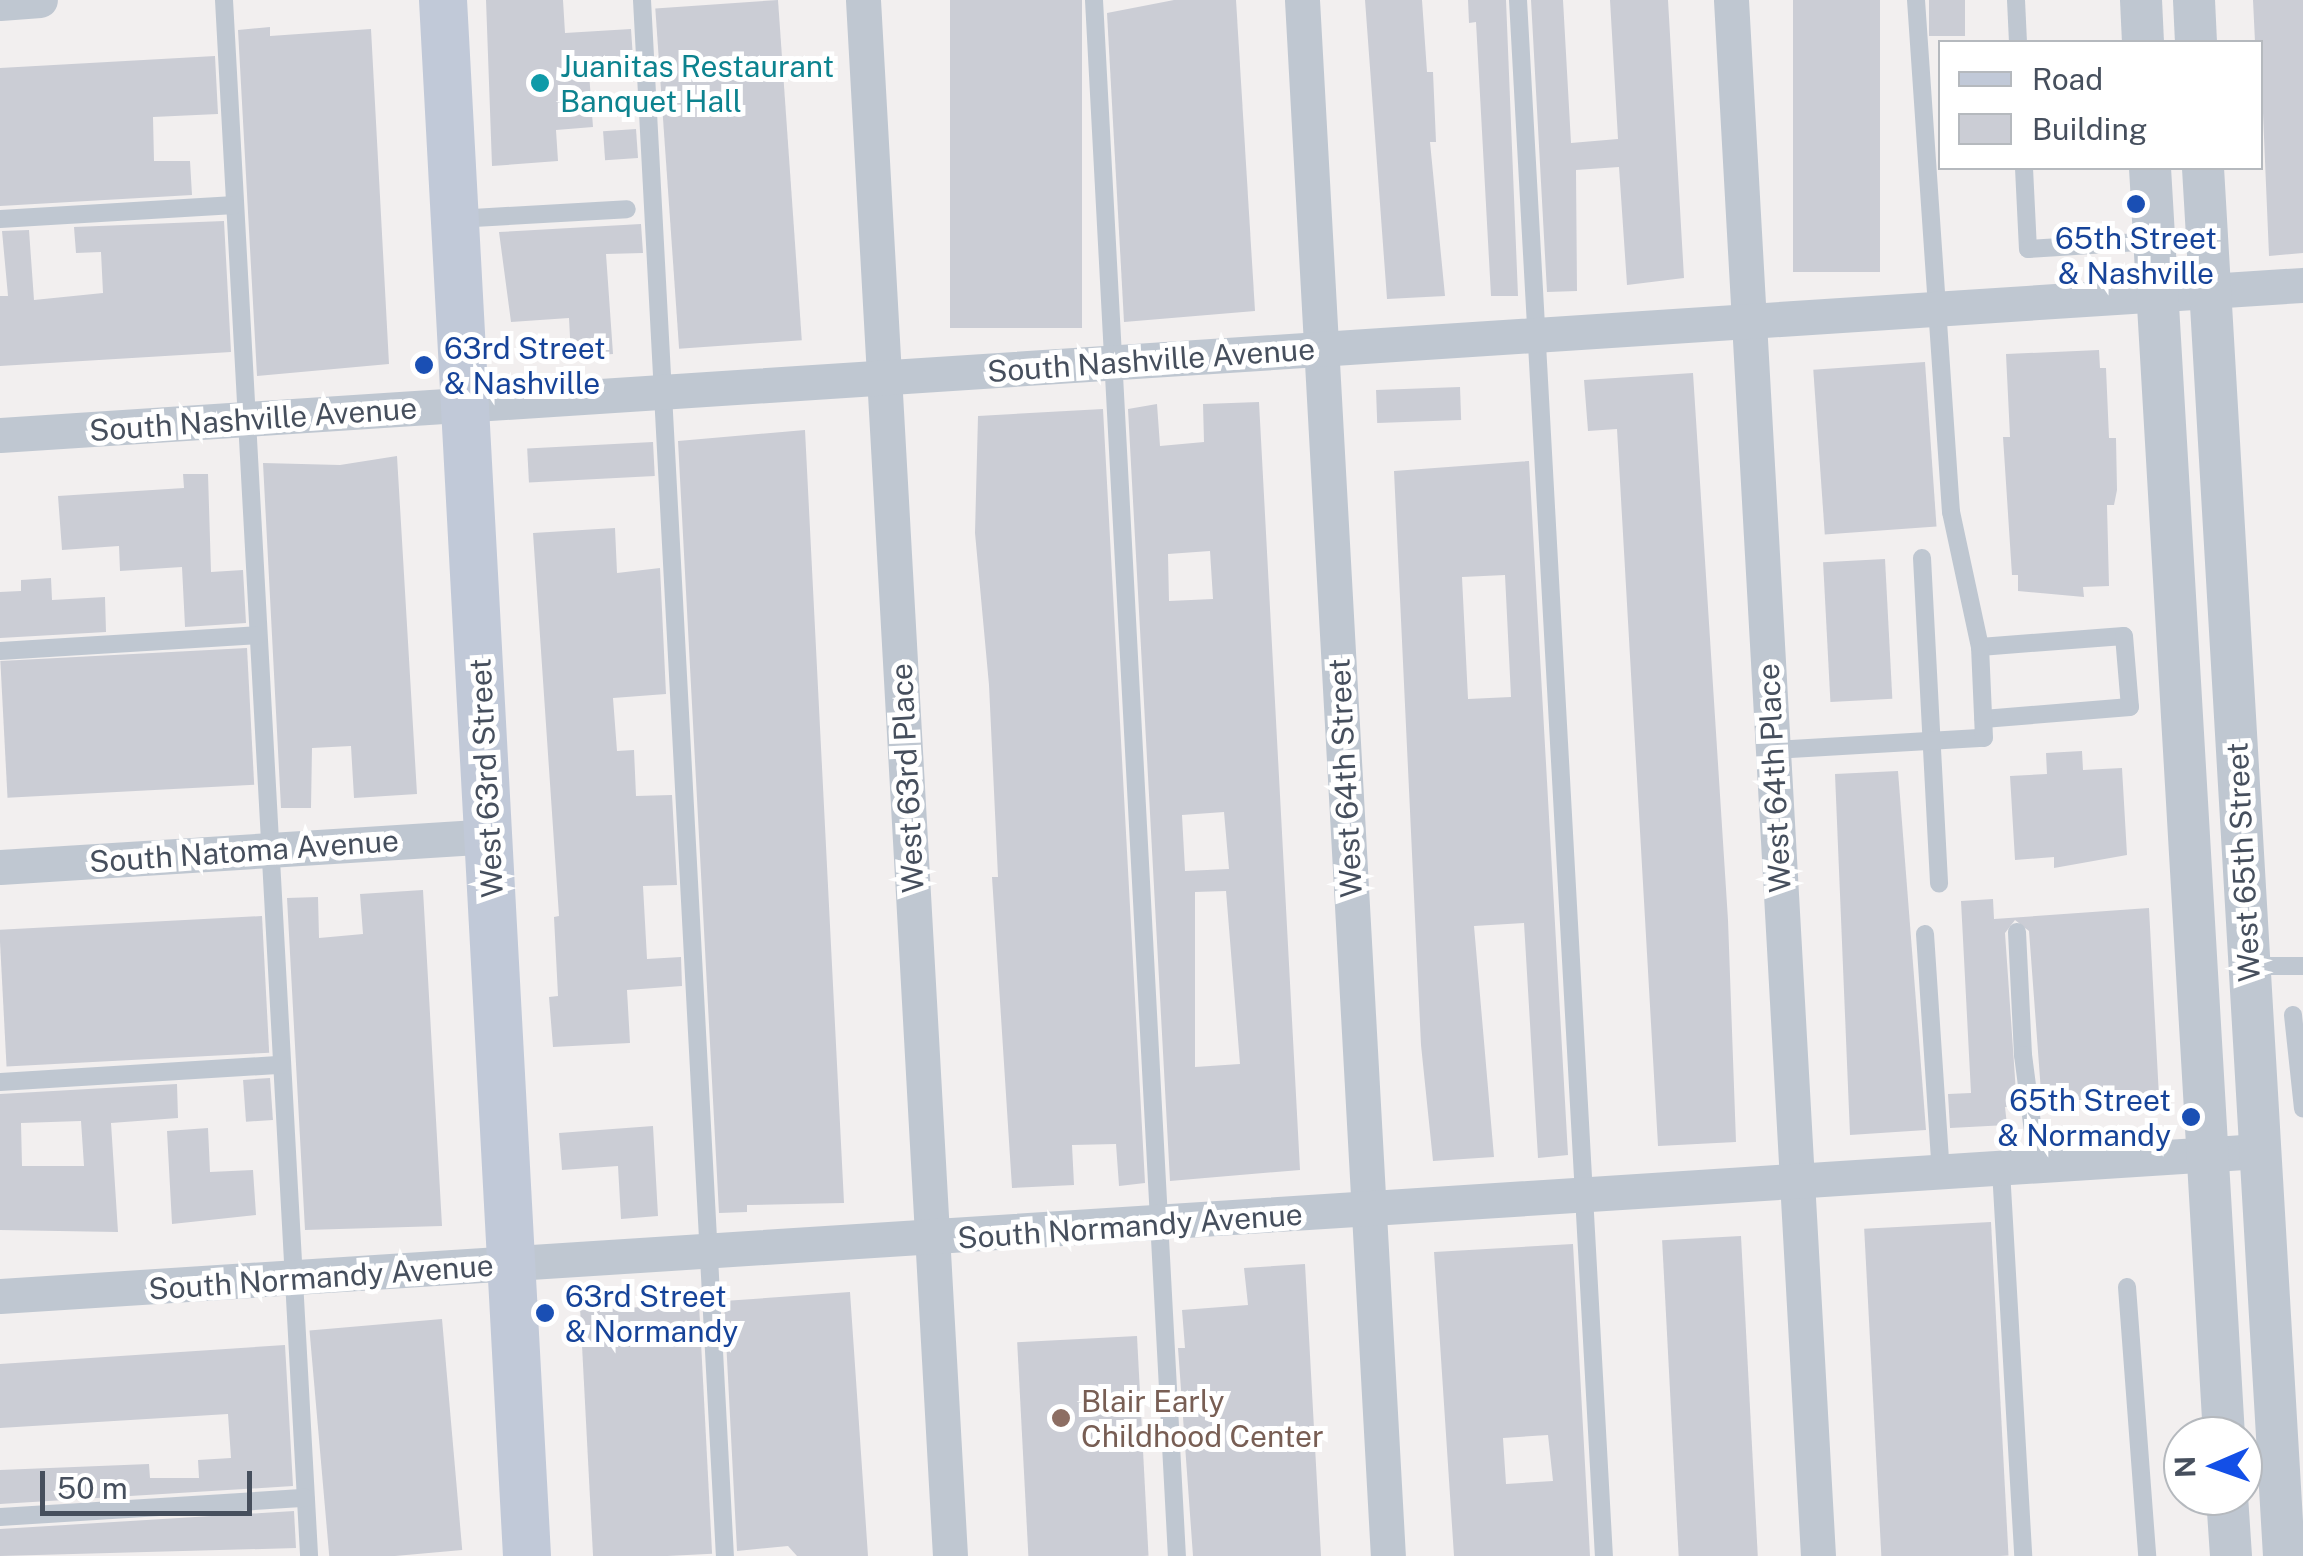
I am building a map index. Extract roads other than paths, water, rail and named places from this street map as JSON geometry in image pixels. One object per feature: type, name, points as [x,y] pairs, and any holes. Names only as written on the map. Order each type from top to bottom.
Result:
[{"type":"main road","name":"West 63rd Street","points":[[443,0],[528,1556]]},
{"type":"street","points":[[0,3],[40,0]]},
{"type":"street","name":"West 63rd Place","points":[[863,0],[950,1556]]},
{"type":"street","name":"West 64th Street","points":[[1302,0],[1388,1556]]},
{"type":"street","name":"West 64th Place","points":[[1731,0],[1818,1556]]},
{"type":"street","points":[[2141,0],[2143,40]]},
{"type":"street","points":[[2194,0],[2196,40]]},
{"type":"street","name":"West 65th Street","points":[[2150,170],[2223,1416]]},
{"type":"street","name":"West 65th Street","points":[[2202,170],[2249,966],[2283,1016],[2260,1151],[2284,1556]]},
{"type":"street","name":"South Nashville Avenue","points":[[0,436],[2303,285]]},
{"type":"street","name":"South Natoma Avenue","points":[[0,867],[489,836]]},
{"type":"street","name":"South Normandy Avenue","points":[[0,1296],[1941,1175],[2260,1151]]},
{"type":"street","points":[[2228,1516],[2231,1556]]},
{"type":"lane","points":[[224,0],[308,1556]]},
{"type":"lane","points":[[642,0],[725,1556]]},
{"type":"lane","points":[[1094,0],[1177,1556]]},
{"type":"lane","points":[[1518,0],[1604,1556]]},
{"type":"lane","points":[[1772,750],[1984,738],[1980,647],[1960,529],[1951,512],[1916,0]]},
{"type":"lane","points":[[2016,0],[2018,40]]},
{"type":"lane","points":[[2024,170],[2028,249],[2154,241]]},
{"type":"lane","points":[[0,220],[235,204]]},
{"type":"lane","points":[[455,219],[627,209]]},
{"type":"lane","points":[[1922,558],[1939,884]]},
{"type":"lane","points":[[0,651],[258,636]]},
{"type":"lane","points":[[1980,647],[2124,636],[2130,706],[1983,719]]},
{"type":"lane","points":[[2016,932],[2028,1093],[2046,1167]]},
{"type":"lane","points":[[1926,934],[1941,1175]]},
{"type":"lane","points":[[2249,966],[2303,966]]},
{"type":"lane","points":[[2283,1016],[2303,1108]]},
{"type":"lane","points":[[0,1082],[282,1065]]},
{"type":"lane","points":[[2001,1170],[2024,1556]]},
{"type":"lane","points":[[2127,1287],[2147,1556]]},
{"type":"lane","points":[[0,1517],[305,1498]]},
{"type":"place","name":"Juanitas Restaurant Banquet Hall","points":[[540,83]]},
{"type":"place","name":"65th Street & Nashville","points":[[2136,204]]},
{"type":"place","name":"63rd Street & Nashville","points":[[424,365]]},
{"type":"place","name":"65th Street & Normandy","points":[[2191,1117]]},
{"type":"place","name":"63rd Street & Normandy","points":[[545,1313]]},
{"type":"place","name":"Blair Early Childhood Center","points":[[1061,1418]]}]
